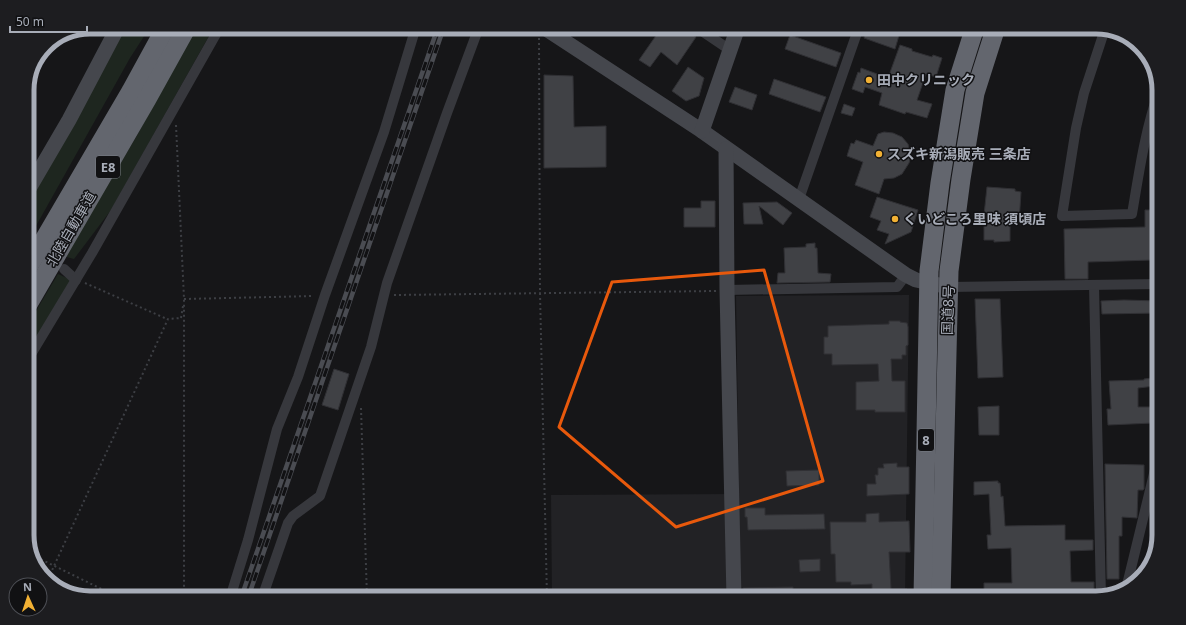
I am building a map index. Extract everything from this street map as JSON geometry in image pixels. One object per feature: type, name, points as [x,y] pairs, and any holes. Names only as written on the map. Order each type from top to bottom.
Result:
[{"type":"highway","name":"北陸自動車道","points":[[34,257],[131,91],[162,34]]},
{"type":"highway","name":"北陸自動車道","points":[[34,294],[183,34]]},
{"type":"highway","name":"国道8号","points":[[923,591],[929,271],[940,183],[955,90],[973,34]]},
{"type":"highway","name":"国道8号","points":[[941,591],[949,271],[961,179],[975,93],[994,34]]},
{"type":"street","points":[[34,180],[69,120],[114,34]]},
{"type":"street","points":[[34,350],[76,280],[216,34]]},
{"type":"street","points":[[232,591],[248,540],[277,429],[298,377],[325,296],[384,132],[414,34]]},
{"type":"street","points":[[264,591],[288,523],[293,516],[320,496],[371,347],[383,295],[475,34]]},
{"type":"street","points":[[546,34],[702,131],[906,276],[916,280],[949,287],[1152,284]]},
{"type":"street","points":[[706,34],[730,50]]},
{"type":"street","points":[[702,131],[736,34]]},
{"type":"street","points":[[799,199],[857,34]]},
{"type":"street","points":[[1102,35],[1084,93],[1076,128],[1062,216],[1132,214],[1152,113]]},
{"type":"street","points":[[726,149],[727,290],[734,591]]},
{"type":"street","points":[[64,269],[76,280]]},
{"type":"street","points":[[727,290],[897,287],[906,276]]},
{"type":"street","points":[[1094,285],[1101,591]]},
{"type":"street","points":[[1128,581],[1152,482]]},
{"type":"path","points":[[541,34],[540,293],[547,591]]},
{"type":"path","points":[[176,105],[184,299],[184,591]]},
{"type":"path","points":[[76,280],[168,319],[181,318],[184,299]]},
{"type":"path","points":[[383,295],[727,290]]},
{"type":"path","points":[[184,299],[325,296]]},
{"type":"path","points":[[50,574],[168,319]]},
{"type":"path","points":[[361,401],[366,591]]},
{"type":"path","points":[[39,559],[106,591]]},
{"type":"highlighted area","points":[[764,270],[823,481],[676,527],[559,427],[612,282]]},
{"type":"shaded area","points":[[118,34],[145,34],[130,58],[34,229],[34,194]]},
{"type":"shaded area","points":[[192,34],[210,34],[111,210],[74,259],[63,256],[135,139]]},
{"type":"shaded area","points":[[58,274],[69,279],[71,286],[34,347],[34,314]]},
{"type":"shaded area","points":[[909,295],[905,591],[552,591],[551,495],[739,494],[736,296]]},
{"type":"building","points":[[657,34],[692,34],[696,37],[677,65],[661,52],[650,67],[639,60]]},
{"type":"building","points":[[865,34],[899,34],[895,49],[864,38]]},
{"type":"building","points":[[790,35],[841,53],[836,67],[785,49]]},
{"type":"building","points":[[900,45],[912,49],[912,51],[932,57],[933,55],[942,58],[936,77],[926,74],[917,100],[932,104],[927,118],[906,112],[905,114],[879,105],[882,93],[865,87],[863,93],[852,89],[861,68],[888,78]]},
{"type":"building","points":[[688,67],[704,78],[699,96],[686,101],[672,91]]},
{"type":"building","points":[[544,75],[573,76],[574,127],[606,126],[606,167],[544,168]]},
{"type":"building","points":[[774,79],[826,97],[820,112],[769,94]]},
{"type":"building","points":[[735,87],[757,95],[752,110],[729,102]]},
{"type":"building","points":[[844,104],[855,108],[852,116],[841,113]]},
{"type":"building","name":"スズキ新潟販売 三条店","points":[[884,132],[893,133],[902,137],[908,144],[911,156],[909,163],[902,174],[894,178],[884,179],[879,194],[855,185],[863,162],[847,156],[851,143],[854,144],[856,140],[873,146],[878,134]]},
{"type":"building","points":[[987,187],[1015,189],[1015,191],[1021,192],[1019,223],[1010,222],[1010,241],[994,242],[994,240],[984,240],[984,215]]},
{"type":"building","name":"くいどころ里味 須頃店","points":[[877,197],[918,210],[911,232],[885,244],[889,234],[877,230],[881,221],[870,217]]},
{"type":"building","points":[[701,201],[715,201],[715,227],[684,227],[684,208],[701,208]]},
{"type":"building","points":[[777,202],[792,213],[783,225],[759,206],[763,224],[744,224],[743,203]]},
{"type":"building","points":[[1145,210],[1152,210],[1152,260],[1088,262],[1088,279],[1065,279],[1064,229],[1145,227]]},
{"type":"building","points":[[815,243],[815,248],[817,248],[818,273],[831,274],[830,282],[777,283],[778,273],[785,273],[784,248],[806,247],[806,244]]},
{"type":"building","points":[[975,299],[1000,299],[1003,377],[978,378]]},
{"type":"building","points":[[1101,301],[1152,301],[1152,313],[1102,314]]},
{"type":"building","points":[[889,321],[900,321],[907,323],[908,327],[908,345],[906,346],[906,355],[902,355],[902,359],[891,359],[892,381],[905,381],[905,412],[875,412],[875,410],[856,410],[856,382],[879,381],[878,364],[832,365],[832,354],[824,354],[824,337],[828,337],[828,326],[889,324]]},
{"type":"building","points":[[334,369],[349,374],[338,410],[322,405]]},
{"type":"building","points":[[1152,378],[1152,386],[1138,388],[1138,407],[1152,407],[1152,423],[1108,425],[1107,409],[1111,409],[1109,381]]},
{"type":"building","points":[[999,406],[999,435],[979,435],[978,407]]},
{"type":"building","points":[[897,463],[897,467],[909,467],[909,494],[867,496],[867,484],[876,484],[875,475],[878,475],[878,468],[884,468],[883,464]]},
{"type":"building","points":[[1105,464],[1144,465],[1144,489],[1138,490],[1137,518],[1122,517],[1122,536],[1119,536],[1119,579],[1107,579]]},
{"type":"building","points":[[819,470],[819,485],[787,486],[786,471]]},
{"type":"building","points":[[998,481],[998,483],[1000,483],[1001,497],[1003,496],[1005,526],[1065,525],[1065,540],[1093,540],[1093,550],[1070,551],[1071,582],[1094,582],[1094,591],[984,591],[984,583],[1012,583],[1011,548],[988,549],[987,535],[991,535],[989,494],[974,495],[974,482]]},
{"type":"building","points":[[745,508],[765,508],[765,515],[824,514],[825,529],[748,530],[747,517],[745,517]]},
{"type":"building","points":[[879,513],[879,522],[909,521],[910,552],[889,552],[891,589],[907,589],[907,591],[872,591],[872,584],[851,585],[851,582],[836,582],[835,554],[831,554],[830,522],[866,522],[866,514]]},
{"type":"building","points":[[820,559],[820,571],[800,572],[799,560]]},
{"type":"building","points":[[793,587],[793,591],[743,591],[743,588]]},
{"type":"railway","points":[[243,591],[436,34]]},
{"type":"railway","points":[[250,591],[442,34]]},
{"type":"place","name":"田中クリニック","points":[[869,80]]},
{"type":"place","name":"スズキ新潟販売 三条店","points":[[879,154]]},
{"type":"place","name":"くいどころ里味 須頃店","points":[[895,219]]}]
